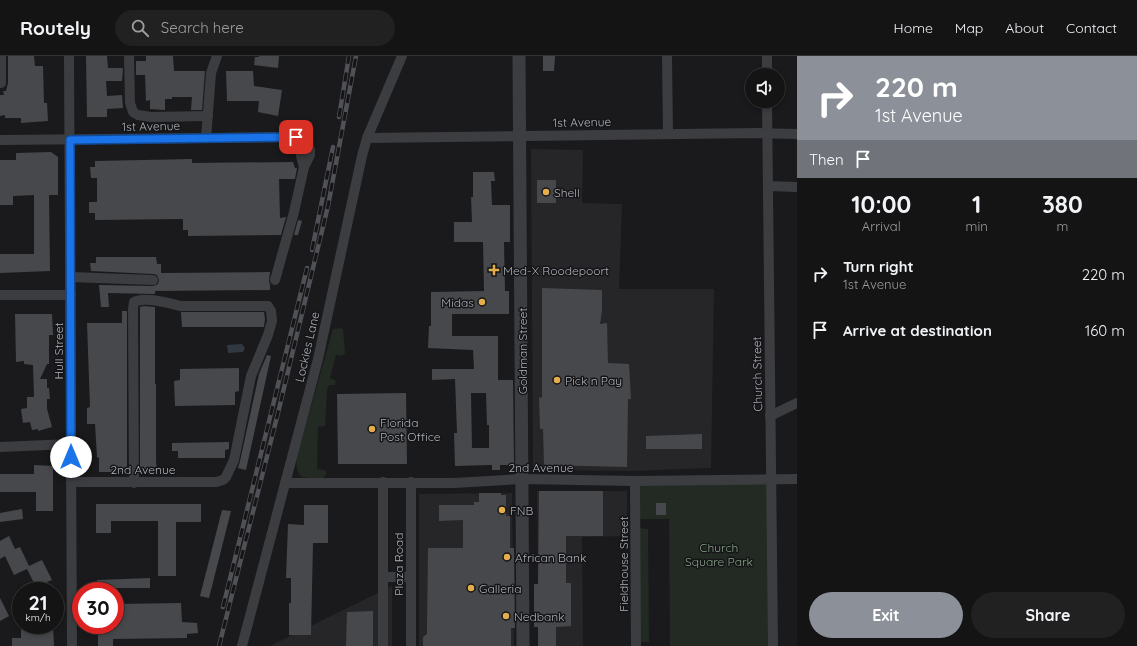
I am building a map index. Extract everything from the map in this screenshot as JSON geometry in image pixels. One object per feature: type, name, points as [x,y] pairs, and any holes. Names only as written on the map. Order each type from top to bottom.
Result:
[{"type":"street","points":[[1,56],[1,83]]},
{"type":"street","name":"Hull Street","points":[[70,56],[72,646]]},
{"type":"street","points":[[129,56],[130,103],[133,112],[138,115],[151,117],[208,116]]},
{"type":"street","points":[[206,138],[211,73],[217,56]]},
{"type":"street","name":"Lockies Lane","points":[[242,646],[318,360],[362,156],[402,56]]},
{"type":"street","name":"Goldman Street","points":[[519,56],[523,646]]},
{"type":"street","points":[[667,56],[668,134]]},
{"type":"street","points":[[767,56],[767,68]]},
{"type":"street","name":"Church Street","points":[[768,108],[773,646]]},
{"type":"street","name":"1st Avenue","points":[[368,138],[668,134],[797,134]]},
{"type":"street","name":"1st Avenue","points":[[0,140],[296,137],[302,140],[300,156],[304,167],[292,219],[275,280]]},
{"type":"street","points":[[768,186],[797,187]]},
{"type":"street","points":[[71,277],[153,280]]},
{"type":"street","points":[[0,295],[71,295]]},
{"type":"street","name":"2nd Avenue","points":[[71,482],[134,483],[216,482],[223,480],[234,460],[251,376],[268,335],[272,321],[271,311],[268,306],[180,306],[167,302],[144,300],[134,302],[134,483]]},
{"type":"street","points":[[770,416],[797,403]]},
{"type":"street","points":[[0,447],[71,444]]},
{"type":"street","name":"2nd Avenue","points":[[285,483],[454,483],[522,479],[635,481],[797,479]]},
{"type":"street","name":"Fieldhouse Street","points":[[635,481],[636,646]]},
{"type":"street","name":"Plaza Road","points":[[382,482],[383,646]]},
{"type":"street","name":"Plaza Road","points":[[411,482],[411,646]]},
{"type":"street","points":[[383,577],[411,577]]},
{"type":"shaded area","points":[[531,149],[583,150],[582,203],[622,204],[619,289],[714,289],[711,468],[630,471],[533,470]]},
{"type":"shaded area","points":[[242,344],[245,348],[243,352],[228,353],[227,345]]},
{"type":"shaded area","points":[[537,491],[627,491],[627,536],[582,537],[583,646],[539,646]]},
{"type":"shaded area","points":[[512,493],[514,646],[419,646],[419,494]]},
{"type":"shaded area","points":[[392,586],[392,646],[270,646]]},
{"type":"green space","points":[[333,329],[343,329],[345,353],[342,356],[336,355],[330,378],[336,381],[335,385],[329,385],[327,390],[325,426],[318,427],[317,469],[324,470],[327,473],[320,479],[302,477],[297,468],[297,456]]},
{"type":"green space","name":"Church Square Park","points":[[769,482],[770,646],[670,646],[669,519],[639,519],[638,484]]},
{"type":"green space","points":[[639,528],[648,529],[649,642],[640,642]]},
{"type":"building","points":[[8,56],[34,56],[35,66],[43,66],[44,103],[47,103],[48,121],[21,123],[21,118],[5,118],[5,115],[0,116],[0,95],[4,95],[3,91],[6,91],[8,83]]},
{"type":"building","points":[[86,56],[107,56],[108,68],[123,68],[122,81],[106,81],[107,96],[122,95],[123,108],[107,109],[107,117],[87,117]]},
{"type":"building","points":[[146,56],[173,56],[174,71],[205,71],[202,110],[191,110],[192,97],[172,97],[172,99],[165,99],[165,110],[150,109],[150,100],[146,101],[145,75],[136,75],[136,61],[146,61]]},
{"type":"building","points":[[279,56],[278,68],[254,65],[255,57]]},
{"type":"building","points":[[543,56],[555,56],[554,71],[543,71]]},
{"type":"building","points":[[226,71],[253,71],[254,86],[282,90],[278,116],[258,112],[259,101],[227,101]]},
{"type":"building","points":[[51,152],[58,157],[58,195],[49,195],[50,271],[0,273],[0,254],[34,254],[34,195],[13,196],[13,205],[0,205],[0,160],[16,160],[16,153]]},
{"type":"building","points":[[192,159],[192,163],[293,162],[295,168],[297,168],[295,179],[279,179],[280,218],[286,217],[281,235],[188,236],[188,230],[183,230],[183,219],[95,220],[95,213],[89,213],[89,202],[97,202],[97,178],[91,178],[90,167],[95,167],[95,161]]},
{"type":"building","points":[[473,172],[494,172],[495,181],[491,181],[492,205],[510,205],[510,242],[504,242],[505,291],[509,291],[509,314],[452,314],[452,336],[498,336],[498,380],[513,380],[514,465],[500,465],[500,470],[492,470],[492,465],[455,466],[454,433],[457,433],[455,379],[432,380],[432,369],[474,369],[473,350],[428,348],[429,326],[431,326],[431,292],[484,291],[483,242],[454,242],[454,222],[472,222],[471,197],[473,197]],"holes":[[[471,393],[486,393],[487,425],[489,425],[489,448],[472,448]]]},
{"type":"building","name":"Shell","points":[[537,180],[556,180],[556,203],[537,203]]},
{"type":"building","points":[[298,220],[302,221],[298,235],[294,235]]},
{"type":"building","points":[[96,257],[156,257],[157,264],[161,264],[161,273],[270,272],[270,290],[155,291],[155,294],[108,293],[109,307],[101,307],[99,285],[153,286],[158,284],[159,280],[157,275],[153,274],[91,271],[90,263],[96,263]]},
{"type":"building","points":[[542,288],[602,290],[602,311],[600,324],[607,323],[608,363],[629,364],[631,399],[628,399],[627,467],[544,465],[543,429],[540,429],[539,398],[542,397]]},
{"type":"building","points":[[140,307],[155,307],[157,472],[143,474],[143,472],[140,472]]},
{"type":"building","points":[[122,311],[127,311],[127,472],[99,472],[95,424],[87,424],[87,408],[90,407],[87,323],[122,323]]},
{"type":"building","points":[[181,312],[264,312],[264,327],[182,327]]},
{"type":"building","points":[[15,314],[52,314],[53,335],[49,335],[49,364],[47,364],[40,379],[47,379],[47,388],[49,388],[50,399],[47,399],[47,409],[52,427],[38,431],[38,429],[32,430],[30,422],[23,423],[21,409],[27,408],[27,397],[34,397],[33,365],[24,364],[24,361],[16,362]]},
{"type":"building","points":[[267,355],[271,356],[246,470],[238,468],[259,374]]},
{"type":"building","points":[[239,368],[239,391],[235,392],[235,405],[175,406],[174,381],[180,380],[180,369]]},
{"type":"building","name":"Florida Post Office","points":[[406,393],[407,464],[338,464],[337,394]]},
{"type":"building","points":[[702,434],[702,449],[646,449],[646,436]]},
{"type":"building","points":[[229,442],[229,449],[225,450],[225,458],[178,458],[178,451],[172,451],[172,443]]},
{"type":"building","points":[[34,465],[53,466],[53,511],[36,511],[36,492],[0,492],[0,474],[34,474]]},
{"type":"building","points":[[539,491],[603,491],[603,536],[566,536],[566,583],[571,583],[571,626],[556,627],[556,646],[538,646],[538,627],[534,627],[534,584],[538,584]]},
{"type":"building","name":"Galleria","points":[[479,493],[501,493],[501,495],[506,495],[506,516],[510,516],[510,548],[514,548],[515,628],[511,628],[511,646],[423,646],[423,637],[427,634],[428,548],[463,548],[463,520],[439,521],[439,505],[474,505],[474,502],[479,502]]},
{"type":"building","points":[[656,503],[666,503],[666,515],[656,515]]},
{"type":"building","points":[[96,504],[201,504],[201,522],[176,522],[176,576],[158,576],[158,521],[111,521],[111,533],[96,533]]},
{"type":"building","points":[[304,505],[328,505],[328,543],[313,543],[311,635],[289,635],[291,578],[286,578],[288,524],[304,525]]},
{"type":"building","points":[[22,509],[23,519],[0,522],[0,513]]},
{"type":"building","points":[[222,510],[231,511],[209,598],[200,596]]},
{"type":"building","points":[[9,536],[15,549],[20,547],[29,566],[42,560],[52,580],[47,582],[34,582],[27,569],[14,575],[5,556],[0,559],[0,541]]},
{"type":"building","points":[[150,578],[150,588],[124,588],[124,582],[97,582],[97,580]]},
{"type":"building","points":[[0,598],[9,616],[0,621]]},
{"type":"building","points":[[181,603],[182,622],[197,623],[198,633],[187,634],[187,638],[113,639],[113,646],[98,646],[98,634],[124,634],[124,604]]},
{"type":"building","points":[[373,611],[373,646],[346,646],[347,612]]},
{"type":"building","points":[[21,634],[53,634],[54,646],[12,646],[12,638],[21,638]]},
{"type":"railway","points":[[339,117],[349,56]]},
{"type":"railway","points":[[219,646],[277,417],[328,206],[356,56]]},
{"type":"railway","points":[[312,250],[333,147]]},
{"type":"railway","points":[[223,607],[307,268]]},
{"type":"place","name":"Shell","points":[[546,192]]},
{"type":"place","name":"Med-X Roodepoort","points":[[494,270]]},
{"type":"place","name":"Midas","points":[[482,302]]},
{"type":"place","name":"Pick n Pay","points":[[557,380]]},
{"type":"place","name":"Florida Post Office","points":[[372,429]]},
{"type":"place","name":"FNB","points":[[502,510]]},
{"type":"place","name":"African Bank","points":[[507,557]]},
{"type":"place","name":"Galleria","points":[[471,588]]},
{"type":"place","name":"Nedbank","points":[[506,616]]},
{"type":"route","points":[[71,457],[70,140],[296,137]]}]
